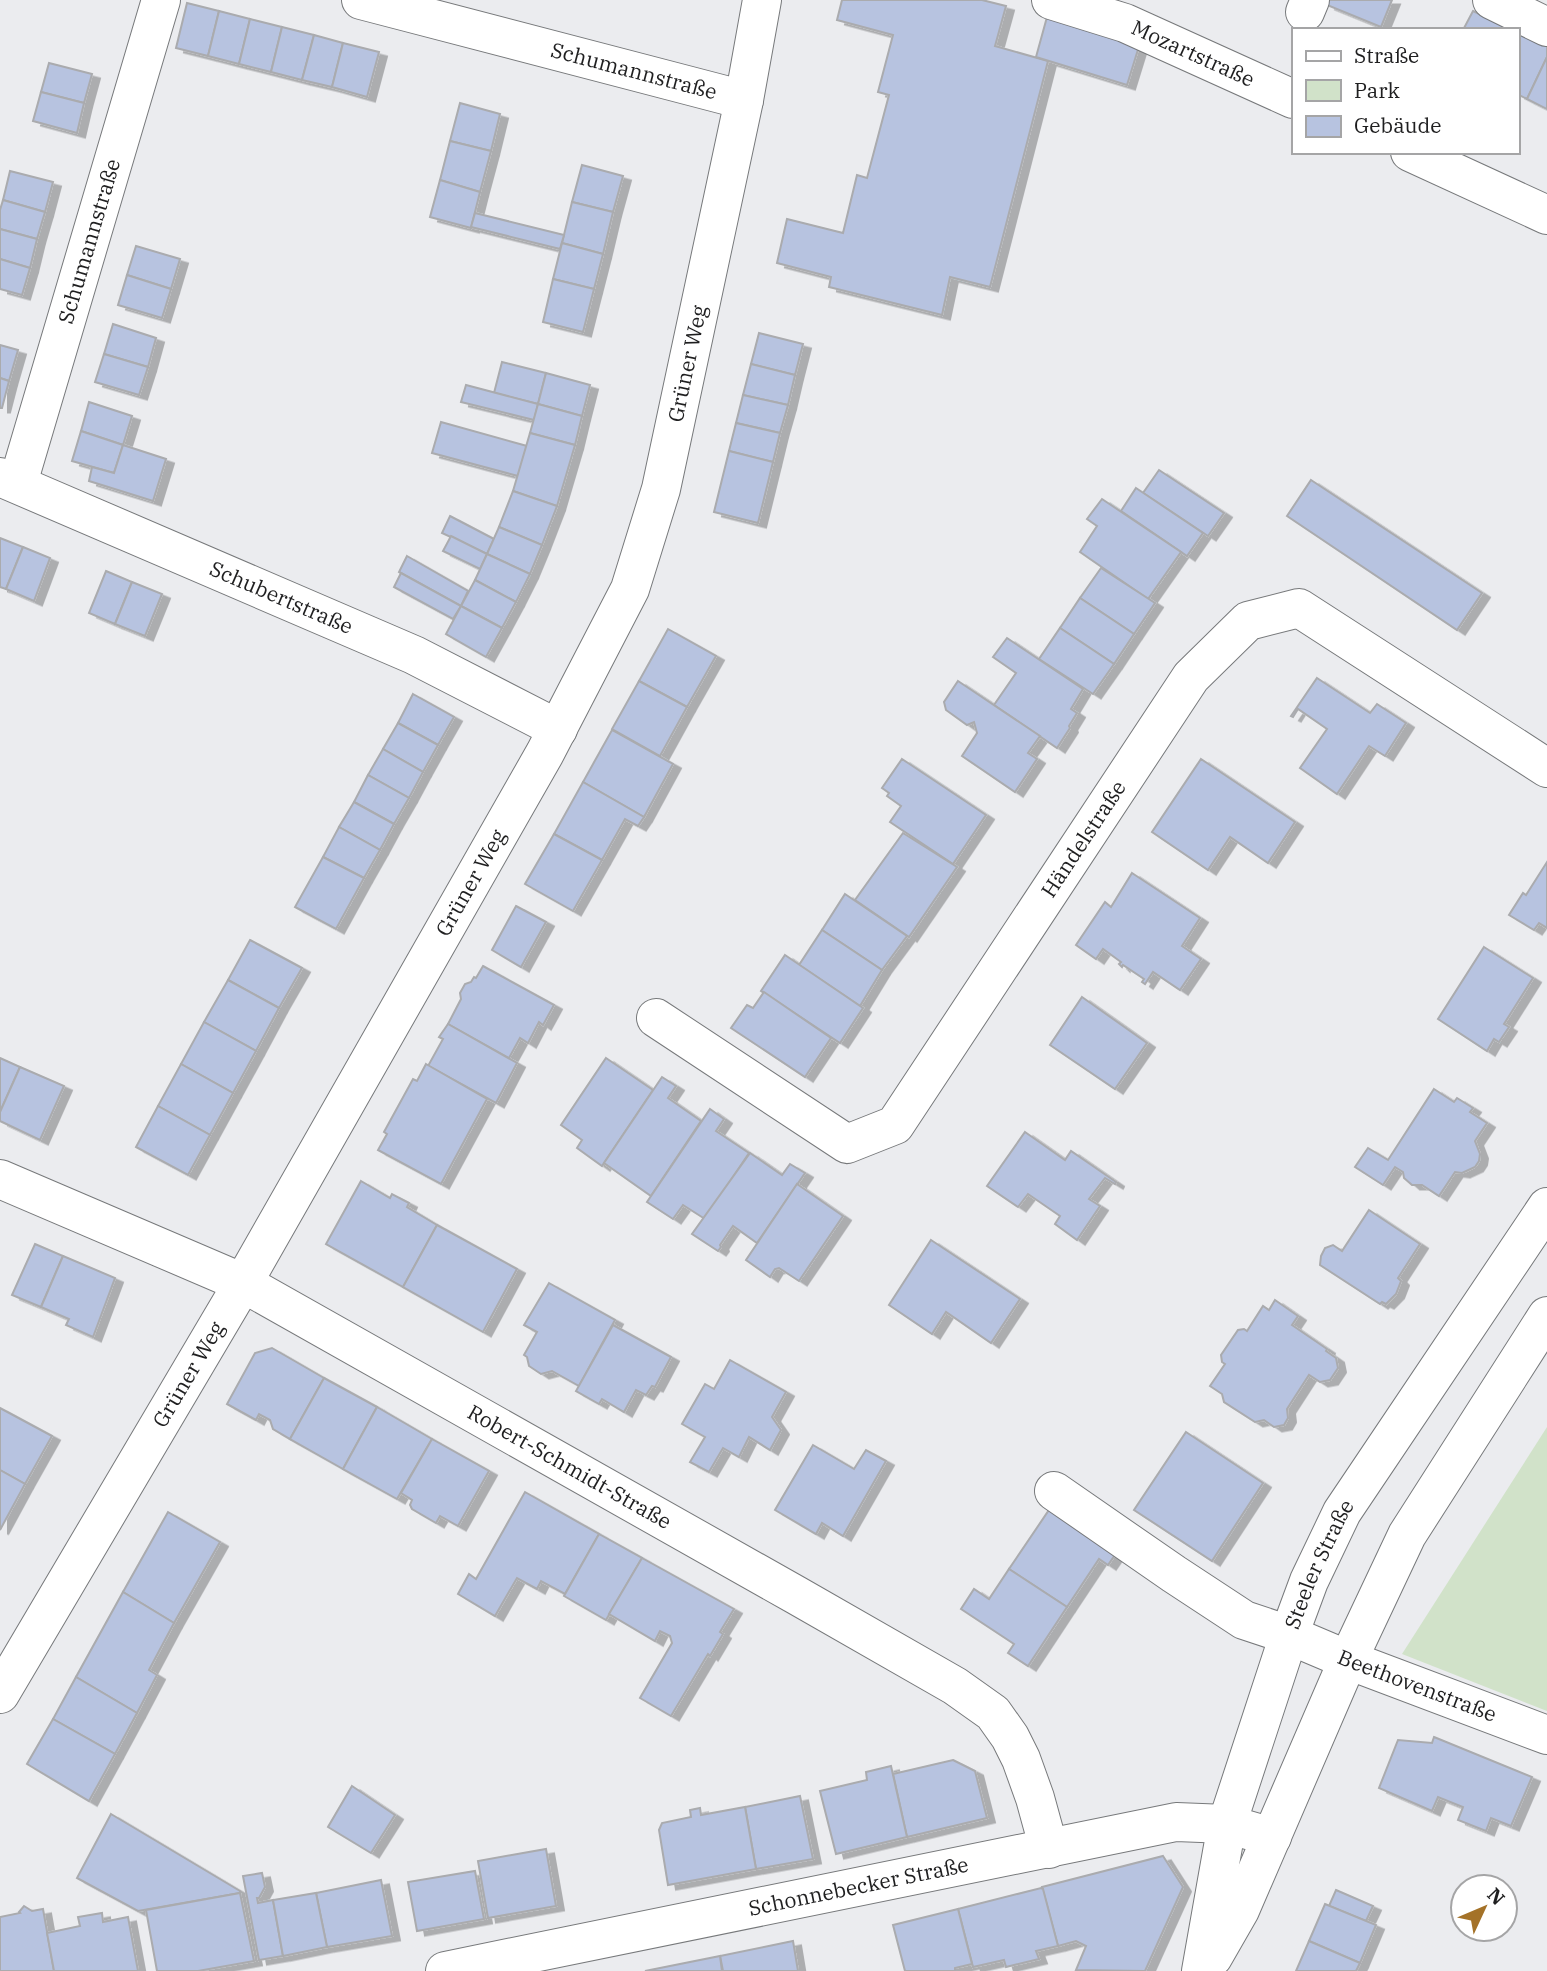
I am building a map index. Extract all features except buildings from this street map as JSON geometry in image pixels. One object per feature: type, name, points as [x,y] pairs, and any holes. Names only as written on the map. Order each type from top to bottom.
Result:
[{"type":"street","name":"Schumannstraße","points":[[9,480],[161,0]]},
{"type":"street","name":"Schumannstraße","points":[[361,0],[744,100]]},
{"type":"street","name":"Grüner Weg","points":[[0,1694],[243,1283],[558,729],[630,589],[661,489],[744,100],[762,0]]},
{"type":"street","name":"Mozartstraße","points":[[1051,0],[1125,23],[1292,99]]},
{"type":"street","points":[[1492,0],[1547,27]]},
{"type":"street","points":[[1414,154],[1547,215]]},
{"type":"street","name":"Schubertstraße","points":[[9,480],[414,655],[558,729]]},
{"type":"street","name":"Händelstraße","points":[[656,1018],[847,1143],[895,1125],[1191,677],[1248,621],[1299,608],[1547,768]]},
{"type":"street","name":"Robert-Schmidt-Straße","points":[[0,1179],[243,1283],[955,1686],[993,1713],[1010,1737],[1021,1759],[1049,1849]]},
{"type":"street","name":"Steeler Straße","points":[[1203,1971],[1227,1824],[1309,1581],[1342,1512],[1547,1207]]},
{"type":"street","name":"Steeler Straße","points":[[1203,1971],[1240,1910],[1348,1660],[1407,1535],[1547,1317]]},
{"type":"street","name":"Beethovenstraße","points":[[1054,1491],[1244,1620],[1547,1735]]},
{"type":"street","name":"Schonnebecker Straße","points":[[445,1971],[1176,1822],[1227,1824],[1272,1837]]},
{"type":"green space","points":[[1547,1427],[1547,1711],[1402,1654]]}]
